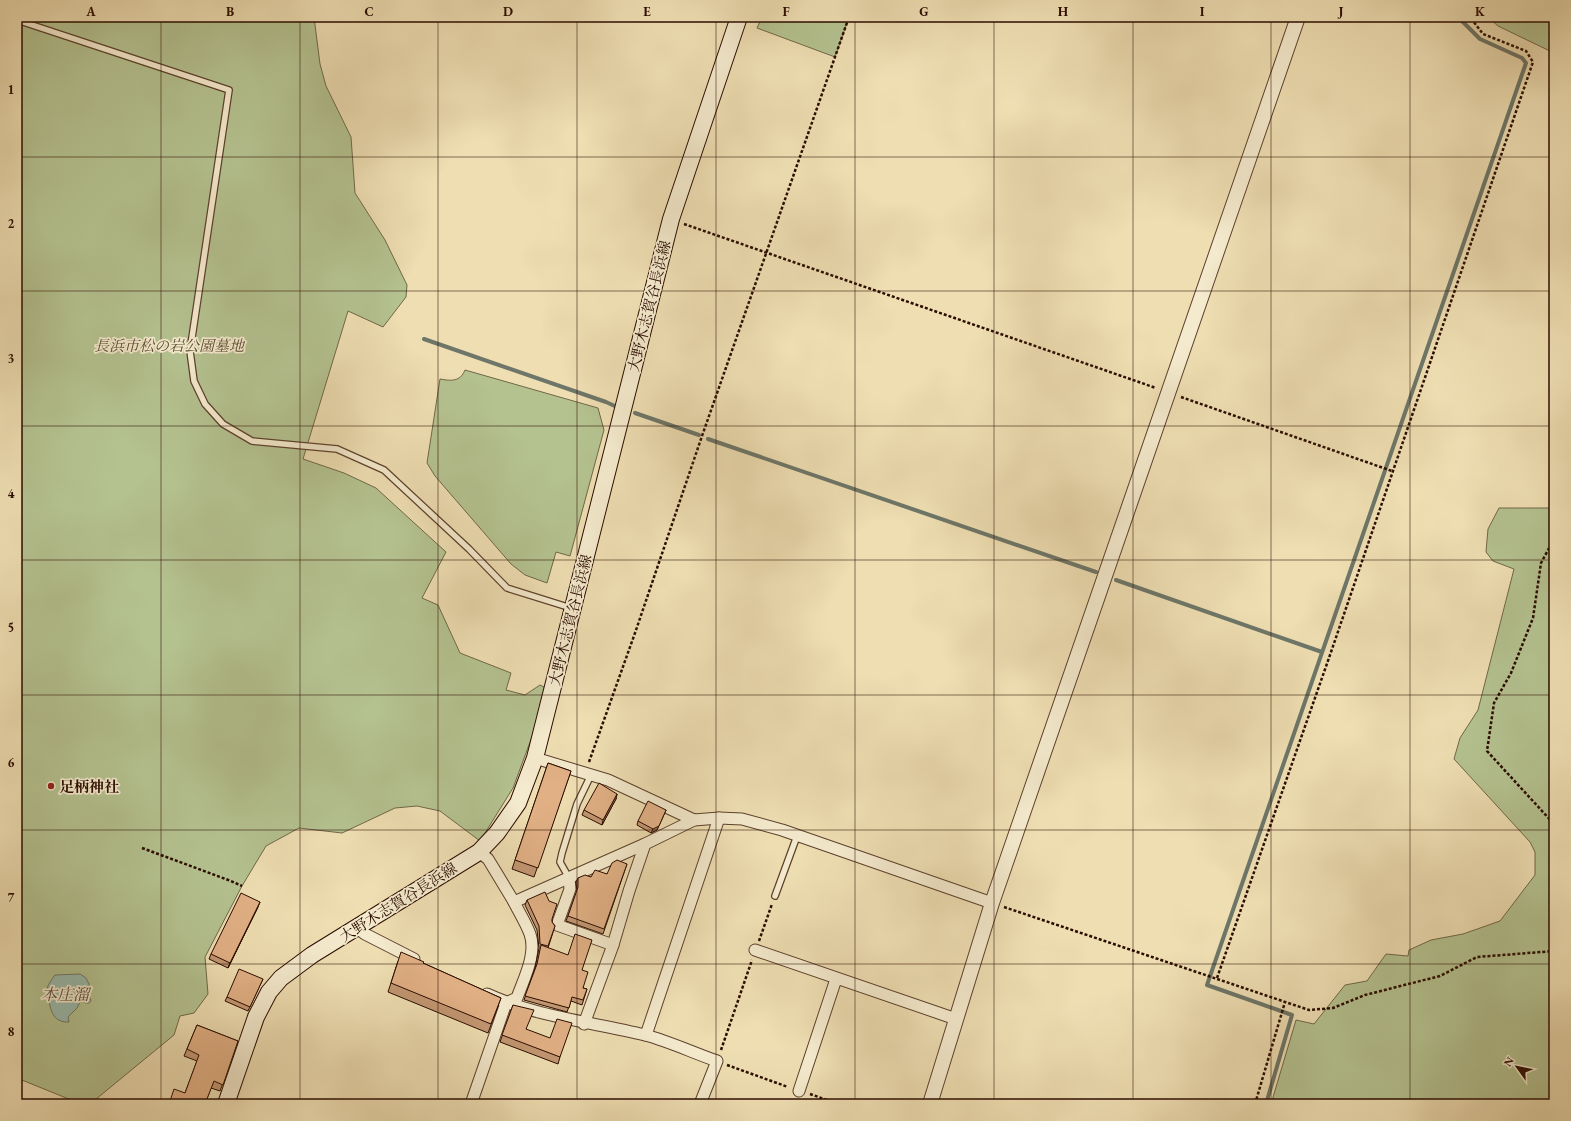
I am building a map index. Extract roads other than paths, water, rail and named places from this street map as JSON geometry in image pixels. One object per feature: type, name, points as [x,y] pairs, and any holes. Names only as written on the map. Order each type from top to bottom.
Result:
[{"type":"main road","name":"大野木志賀谷長浜線","points":[[226,1104],[256,1017],[269,992],[281,978],[312,955],[479,852],[497,833],[518,803],[535,758],[671,219],[739,17]]},
{"type":"street","points":[[930,1104],[992,903],[1167,392],[1298,17]]},
{"type":"street","points":[[535,758],[608,780],[694,820]]},
{"type":"street","points":[[514,902],[645,844],[694,820],[719,818],[742,819],[797,836],[992,903]]},
{"type":"street","points":[[646,1035],[719,818]]},
{"type":"street","points":[[584,1024],[613,945],[645,844]]},
{"type":"street","points":[[471,1104],[506,1003],[517,998],[530,958],[532,945],[530,934],[514,902],[488,859],[479,852]]},
{"type":"street","points":[[569,878],[570,889],[557,925],[613,945]]},
{"type":"street","points":[[357,928],[365,934],[421,963]]},
{"type":"street","points":[[755,950],[956,1020]]},
{"type":"street","points":[[799,1091],[836,979]]},
{"type":"street","points":[[478,990],[506,1003],[584,1024],[646,1035],[717,1062],[700,1104]]},
{"type":"lane","points":[[17,20],[229,90],[190,352],[194,381],[205,404],[223,424],[252,442],[337,449],[384,470],[469,549],[507,588],[573,609]]},
{"type":"lane","points":[[569,878],[560,862],[577,804],[588,774]]},
{"type":"lane","points":[[775,896],[797,836]]},
{"type":"water","name":"本庄溜","points":[[80,974],[86,978],[90,986],[86,987],[84,990],[91,1001],[89,1003],[85,1003],[81,1000],[77,1008],[68,1017],[69,1022],[60,1021],[56,1018],[50,1008],[47,990],[48,985],[55,975]]},
{"type":"waterway","points":[[1266,1104],[1292,1015],[1207,985],[1526,63],[1522,58],[1480,39],[1458,17]]},
{"type":"waterway","points":[[424,339],[617,407]]},
{"type":"waterway","points":[[635,413],[699,435]]},
{"type":"waterway","points":[[708,439],[1096,572]]},
{"type":"waterway","points":[[1116,580],[1322,652]]},
{"type":"place","name":"足柄神社","points":[[51,786]]},
{"type":"park label","name":"長浜市松の岩公園墓地","points":[[169,345]]}]
